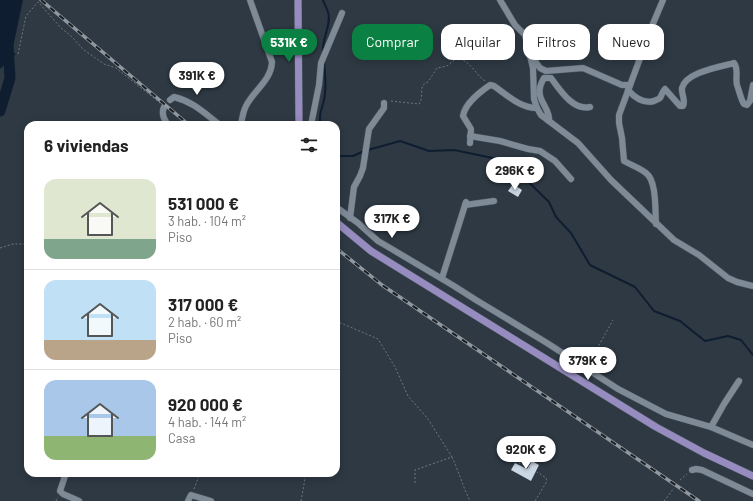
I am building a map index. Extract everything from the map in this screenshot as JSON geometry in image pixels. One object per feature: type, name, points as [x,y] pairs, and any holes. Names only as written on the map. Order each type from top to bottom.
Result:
[{"type":"main road","points":[[298,0],[299,121]]},
{"type":"main road","points":[[340,225],[371,251],[656,427],[704,453],[753,476]]},
{"type":"street","points":[[242,121],[246,106],[268,76],[271,70],[272,62],[250,0]]},
{"type":"street","points":[[500,0],[523,34]]},
{"type":"street","points":[[656,224],[655,196],[651,178],[646,172],[624,162],[619,123],[620,115],[629,88],[663,0]]},
{"type":"street","points":[[312,121],[319,85],[320,63],[342,13]]},
{"type":"street","points":[[531,60],[533,68],[534,94],[537,108],[541,115],[578,143],[611,180],[674,240],[699,255],[728,278],[753,286]]},
{"type":"street","points":[[534,60],[540,68],[546,71],[583,68],[629,88],[640,101],[650,102],[657,100],[665,89],[680,106],[683,106],[685,103],[682,88],[686,81],[697,74],[734,63],[737,69],[737,85],[744,104],[747,105],[750,101],[753,85]]},
{"type":"street","points":[[549,121],[550,116],[541,101],[540,93],[540,84],[544,78],[551,78],[570,101],[585,108],[590,107]]},
{"type":"street","points":[[470,143],[471,129],[463,116],[464,110],[490,85],[494,86],[513,100],[532,108],[537,108]]},
{"type":"street","points":[[170,100],[174,97],[186,100],[197,106],[215,121]]},
{"type":"street","points":[[350,218],[354,187],[360,176],[369,129],[384,108],[384,103]]},
{"type":"street","points":[[164,107],[162,112],[165,121]]},
{"type":"street","points":[[470,136],[500,141],[540,151],[555,161],[571,178]]},
{"type":"street","points":[[442,278],[465,204],[494,201]]},
{"type":"street","points":[[340,210],[390,248],[442,278],[618,389],[666,414],[711,427],[753,445]]},
{"type":"street","points":[[711,427],[739,381]]},
{"type":"street","points":[[692,470],[702,470],[753,494]]},
{"type":"street","points":[[65,477],[60,491],[79,501]]},
{"type":"street","points":[[188,501],[191,495],[211,501]]},
{"type":"path","points":[[18,54],[26,16],[38,2],[61,28],[84,50],[104,64],[116,68],[164,107]]},
{"type":"path","points":[[384,103],[388,101],[418,104],[422,101],[422,86],[424,83],[428,82],[437,68],[448,66],[457,58],[464,59],[478,76],[490,85]]},
{"type":"path","points":[[0,248],[13,244],[24,244]]},
{"type":"path","points":[[586,369],[613,320]]},
{"type":"path","points":[[340,323],[378,339],[395,367],[408,396],[428,419],[430,425],[452,458],[470,501]]},
{"type":"path","points":[[415,483],[415,470],[452,458]]},
{"type":"path","points":[[515,461],[530,468]]},
{"type":"path","points":[[680,480],[692,470]]},
{"type":"path","points":[[535,501],[547,481],[546,478],[537,472]]},
{"type":"path","points":[[191,495],[198,477]]},
{"type":"path","points":[[301,501],[305,477]]},
{"type":"path","points":[[664,501],[674,488]]},
{"type":"water","points":[[0,0],[23,0],[12,52],[16,54],[0,69]]},
{"type":"building","points":[[513,184],[522,190],[518,197],[508,191]]},
{"type":"building","points":[[532,461],[539,465],[531,481],[511,470],[515,463],[527,469]]},
{"type":"waterway","points":[[323,0],[328,10],[329,22],[323,53]]},
{"type":"waterway","points":[[0,111],[10,78],[8,46]]},
{"type":"waterway","points":[[320,121],[326,80],[324,61]]},
{"type":"waterway","points":[[368,150],[400,141],[429,151],[454,150],[507,161],[549,202],[556,217],[571,233],[590,265],[635,287],[654,311],[680,321],[705,341],[728,336],[741,340],[753,355]]},
{"type":"waterway","points":[[340,156],[353,156],[364,151]]},
{"type":"railway","points":[[41,0],[184,121]]},
{"type":"railway","points":[[340,251],[382,285],[699,501]]}]
